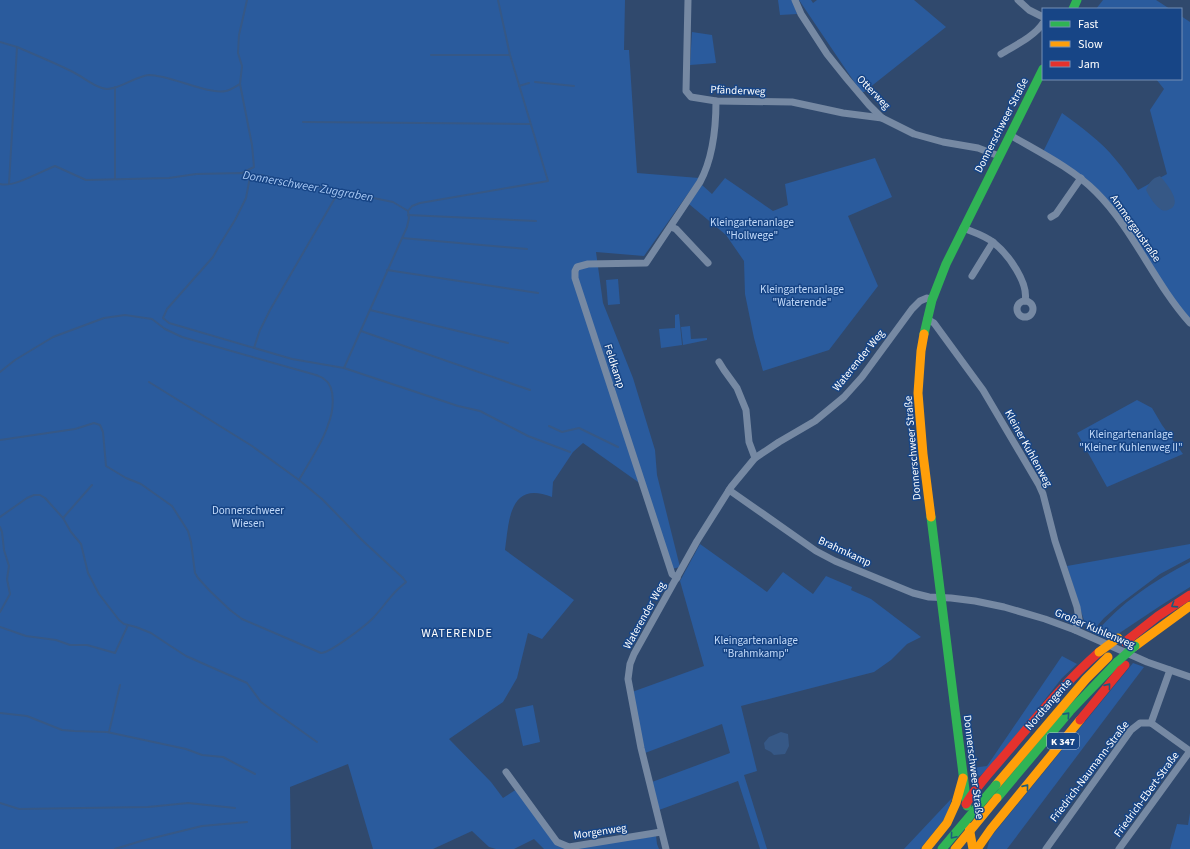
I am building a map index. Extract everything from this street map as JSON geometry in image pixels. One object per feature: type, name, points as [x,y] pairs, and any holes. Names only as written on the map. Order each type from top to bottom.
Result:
[{"type":"main road","name":"Donnerschweer Straße","points":[[973,848],[969,828],[951,685],[942,597],[923,454],[918,406],[919,366],[927,319],[932,300],[946,264],[1042,70]]},
{"type":"main road","name":"K 347","points":[[966,804],[1065,683],[1080,667],[1099,652],[1121,640],[1142,621],[1158,616],[1190,595]]},
{"type":"main road","name":"K 347","points":[[973,848],[991,830],[1121,663],[1137,648],[1159,634],[1164,624],[1190,606]]},
{"type":"main road","name":"Nordtangente","points":[[942,849],[1081,684],[1108,657],[1121,640]]},
{"type":"main road","name":"Nordtangente","points":[[955,849],[1052,731],[1093,685],[1121,663]]},
{"type":"main road","points":[[926,849],[947,823],[956,803],[963,775],[977,778],[988,776]]},
{"type":"main road","points":[[947,823],[956,822],[977,830],[991,830]]},
{"type":"street","name":"Pfänderweg","points":[[688,0],[686,91],[692,97],[716,101],[792,102],[842,113],[882,118]]},
{"type":"street","name":"Otterweg","points":[[795,0],[801,14],[827,54],[869,105],[882,118],[914,134],[943,142],[978,148],[999,156]]},
{"type":"street","points":[[1018,0],[1029,10],[1042,16]]},
{"type":"street","points":[[1001,54],[1040,28],[1042,25]]},
{"type":"street","name":"Feldkamp","points":[[677,578],[672,574],[575,278],[575,271],[577,267],[581,265],[646,262],[706,171],[716,117],[716,101]]},
{"type":"street","name":"Ammergaustraße","points":[[1010,135],[1081,178],[1096,192],[1116,216],[1176,308],[1190,323]]},
{"type":"street","points":[[1051,217],[1056,214],[1081,178]]},
{"type":"street","points":[[671,226],[676,229],[708,263]]},
{"type":"street","points":[[964,228],[993,242],[1009,257],[1021,279],[1027,295],[1025,301]]},
{"type":"street","points":[[972,276],[993,242]]},
{"type":"street","name":"Waterender Weg","points":[[666,849],[641,748],[628,679],[630,664],[634,654],[697,541],[729,490],[755,458],[815,421],[844,397],[862,377],[912,309],[920,301],[927,298],[932,300]]},
{"type":"street","name":"Kleiner Kuhlenweg","points":[[927,319],[934,323],[983,390],[1039,485],[1077,607],[1078,619],[1075,630]]},
{"type":"street","points":[[719,362],[737,388],[746,410],[749,442],[755,458]]},
{"type":"street","name":"Brahmkamp","points":[[729,490],[816,551],[835,561],[913,593],[929,597],[942,597]]},
{"type":"street","name":"Großer Kuhlenweg","points":[[942,597],[975,601],[1004,607],[1050,620],[1143,661],[1190,677]]},
{"type":"street","points":[[1151,723],[1170,670]]},
{"type":"street","name":"Friedrich-Naumann-Straße","points":[[1046,849],[1131,730],[1140,723],[1151,723]]},
{"type":"street","name":"Friedrich-Ebert-Straße","points":[[1119,849],[1190,751],[1151,723]]},
{"type":"street","name":"Morgenweg","points":[[506,772],[557,842],[569,847],[662,832]]},
{"type":"green space","name":"Donnerschweer Wiesen","points":[[0,0],[625,0],[624,50],[629,50],[637,173],[699,178],[644,256],[596,252],[603,303],[633,378],[655,450],[657,475],[680,567],[672,569],[642,481],[638,482],[583,443],[573,452],[553,482],[552,497],[538,493],[527,494],[519,499],[510,516],[505,550],[574,600],[542,639],[528,633],[517,678],[503,702],[449,739],[491,782],[503,798],[517,789],[556,844],[568,849],[544,849],[534,839],[514,849],[496,849],[489,847],[472,831],[433,849],[373,849],[348,764],[290,787],[291,849],[0,849]]},
{"type":"green space","points":[[778,0],[793,0],[797,14],[780,15]]},
{"type":"green space","points":[[799,0],[811,0],[813,3],[817,0],[914,0],[946,27],[864,92],[861,92]]},
{"type":"green space","points":[[1103,0],[1156,0],[1168,8],[1097,8]]},
{"type":"green space","points":[[1182,17],[1190,22],[1190,320],[1178,307],[1112,206],[1043,152],[1062,113],[1110,153],[1138,190],[1167,174],[1150,110],[1164,89],[1157,80],[1182,80]]},
{"type":"green space","points":[[692,32],[712,35],[716,63],[690,65]]},
{"type":"green space","points":[[875,158],[892,197],[848,216],[878,286],[829,350],[763,371],[754,338],[745,294],[744,261],[726,235],[689,204],[702,185],[712,194],[725,178],[773,211],[788,205],[785,184]]},
{"type":"green space","points":[[618,279],[620,304],[608,305],[606,280]]},
{"type":"green space","points":[[679,314],[682,345],[661,348],[659,329],[675,328],[675,315]]},
{"type":"green space","points":[[690,326],[691,339],[707,338],[707,340],[683,345],[681,327]]},
{"type":"green space","name":"Kleingartenanlage \"Kleiner Kuhlenweg II\"","points":[[1137,400],[1152,408],[1162,425],[1183,454],[1107,487],[1077,433]]},
{"type":"green space","name":"Kleingartenanlage \"Brahmkamp\"","points":[[700,544],[767,592],[783,572],[813,594],[826,576],[852,587],[851,590],[871,599],[921,637],[907,644],[891,660],[874,672],[741,706],[757,771],[744,775],[767,849],[760,849],[738,781],[659,810],[652,782],[730,753],[722,724],[645,753],[632,692],[704,666],[680,581]]},
{"type":"green space","points":[[1190,544],[1190,558],[1160,574],[1120,604],[1104,618],[1092,632],[1087,630],[1067,566]]},
{"type":"green space","points":[[1190,562],[1190,587],[1109,640],[1095,634],[1115,612],[1127,602],[1164,576]]},
{"type":"green space","points":[[1062,656],[1077,664],[1062,678],[998,759],[980,776],[974,774],[972,768],[987,766]]},
{"type":"green space","points":[[1133,663],[1144,667],[1007,849],[987,849],[990,838]]},
{"type":"green space","points":[[533,705],[540,742],[523,746],[515,709]]},
{"type":"green space","points":[[952,798],[946,817],[920,849],[904,849]]},
{"type":"green space","points":[[1190,813],[1190,849],[1170,849],[1177,824],[1188,825]]},
{"type":"green space","points":[[656,836],[659,849],[569,849]]},
{"type":"shaded area","points":[[1160,176],[1170,189],[1175,199],[1175,204],[1173,207],[1166,211],[1161,210],[1157,206],[1146,190],[1151,181]]},
{"type":"shaded area","points":[[781,732],[788,734],[789,746],[785,754],[774,755],[765,749],[764,743],[769,737]]},
{"type":"waterway","points":[[242,173],[254,167],[252,145],[240,84],[242,66],[238,53],[239,35],[247,0]]},
{"type":"waterway","name":"Donnerschweer Zuggraben","points":[[0,184],[12,184],[55,166],[86,180],[169,178],[196,174],[242,173],[249,177],[260,175],[393,202],[408,211],[412,206],[420,203],[548,181],[510,55],[498,0]]},
{"type":"waterway","points":[[0,42],[17,47],[9,184]]},
{"type":"waterway","points":[[17,47],[77,74],[98,87],[107,89],[149,75],[168,78],[199,88],[218,91],[226,91],[240,84]]},
{"type":"waterway","points":[[431,55],[509,55]]},
{"type":"waterway","points":[[535,82],[574,86]]},
{"type":"waterway","points":[[519,86],[529,83]]},
{"type":"waterway","points":[[115,87],[115,179]]},
{"type":"waterway","points":[[303,122],[530,124]]},
{"type":"waterway","points":[[250,177],[246,198],[213,257],[167,309],[163,318],[169,323],[292,359],[344,368],[458,406],[480,411],[528,436],[570,452]]},
{"type":"waterway","points":[[254,348],[260,330],[270,310],[339,191]]},
{"type":"waterway","points":[[344,368],[407,227],[409,218],[408,211]]},
{"type":"waterway","points":[[408,215],[536,221]]},
{"type":"waterway","points":[[402,238],[527,249]]},
{"type":"waterway","points":[[387,270],[538,293]]},
{"type":"waterway","points":[[370,310],[508,343]]},
{"type":"waterway","points":[[0,372],[15,360],[53,337],[104,318],[125,315],[152,319],[165,329],[182,337],[316,375],[324,379],[331,388],[333,400],[331,414],[323,439],[299,480]]},
{"type":"waterway","points":[[361,331],[530,390]]},
{"type":"waterway","points":[[0,440],[75,429],[94,423],[100,425],[103,432],[106,466],[126,478],[141,484],[172,506],[188,531],[195,573],[210,591],[242,619],[321,653],[332,649],[355,633],[375,616],[394,593],[406,582],[322,499],[299,480],[252,446],[149,382]]},
{"type":"waterway","points":[[549,426],[562,432],[579,428],[618,447]]},
{"type":"waterway","points":[[63,518],[92,485]]},
{"type":"waterway","points":[[0,517],[27,498],[34,495],[40,495],[45,498],[63,518],[71,532],[81,544],[88,573],[99,594],[119,620],[124,624],[151,633],[186,656],[247,683],[261,702],[317,742]]},
{"type":"waterway","points":[[0,527],[4,550],[9,566],[7,579],[10,594],[0,612]]},
{"type":"waterway","points":[[0,627],[26,636],[56,640],[70,645],[87,645],[115,653],[128,625]]},
{"type":"waterway","points":[[109,732],[120,685]]},
{"type":"waterway","points":[[0,713],[27,716],[62,730],[107,732],[186,749],[202,755],[223,757],[255,774]]},
{"type":"waterway","points":[[0,803],[19,809],[148,807],[188,803],[235,808]]},
{"type":"waterway","points":[[115,849],[202,826],[247,822]]},
{"type":"traffic: fast","points":[[1073,8],[1077,0]]},
{"type":"traffic: fast","points":[[924,334],[932,300],[946,264],[1042,71]]},
{"type":"traffic: fast","points":[[931,517],[967,806]]},
{"type":"traffic: fast","points":[[1117,662],[1135,646]]},
{"type":"traffic: fast","points":[[997,798],[1070,711],[1117,662]]},
{"type":"traffic: fast","points":[[942,849],[996,785]]},
{"type":"traffic: slow","points":[[924,334],[921,351],[918,393],[923,454],[931,517]]},
{"type":"traffic: slow","points":[[1135,646],[1190,606]]},
{"type":"traffic: slow","points":[[1099,652],[1118,638]]},
{"type":"traffic: slow","points":[[996,785],[1086,679],[1108,657]]},
{"type":"traffic: slow","points":[[977,849],[991,829],[1080,720]]},
{"type":"traffic: slow","points":[[926,849],[947,823],[956,803],[963,778]]},
{"type":"traffic: slow","points":[[955,849],[997,798]]},
{"type":"traffic: slow","points":[[969,827],[973,849]]},
{"type":"traffic: jam","points":[[1125,642],[1158,616],[1190,595]]},
{"type":"traffic: jam","points":[[966,804],[975,790],[1052,700],[1099,652]]},
{"type":"traffic: jam","points":[[1080,720],[1125,665]]},
{"type":"district","name":"WATERENDE","points":[[457,633]]},
{"type":"park label","name":"Kleingartenanlage \"Hollwege\"","points":[[752,228]]},
{"type":"park label","name":"Kleingartenanlage \"Waterende\"","points":[[802,295]]}]
